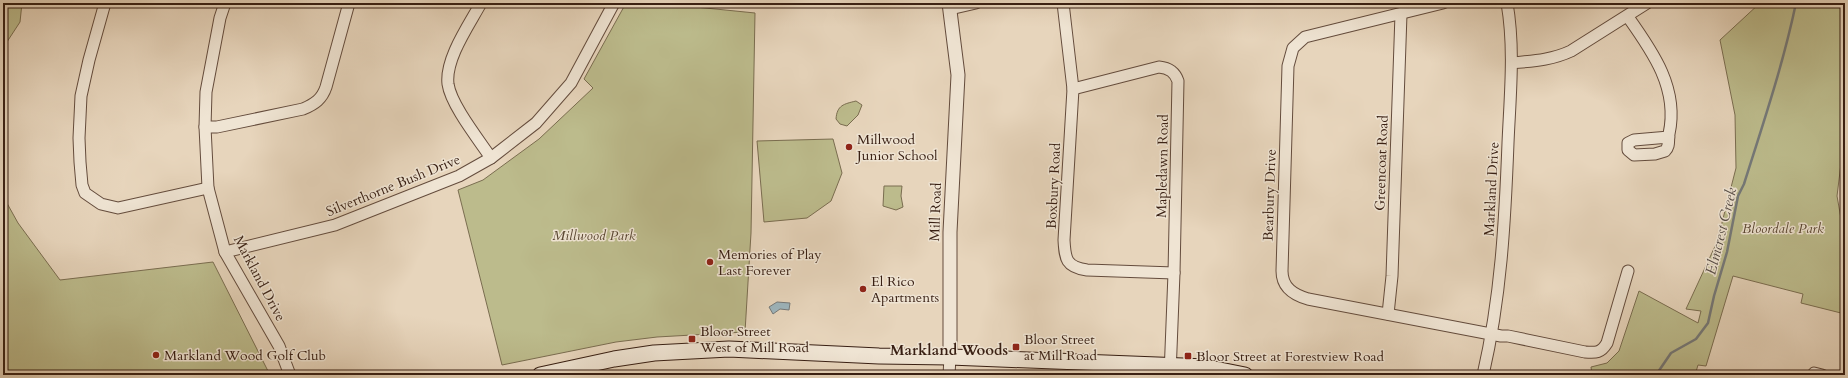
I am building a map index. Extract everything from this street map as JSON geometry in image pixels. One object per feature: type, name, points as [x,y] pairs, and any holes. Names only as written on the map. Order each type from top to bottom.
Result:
[{"type":"main road","points":[[540,375],[614,359],[679,351],[729,349],[878,356],[950,357],[1170,370],[1204,368],[1245,375]]},
{"type":"street","points":[[105,3],[89,60],[81,96],[80,156],[82,185],[85,193],[101,204],[118,208],[208,188]]},
{"type":"street","name":"Markland Drive","points":[[225,3],[220,18],[206,92],[205,127],[208,188],[225,252],[279,346],[290,375]]},
{"type":"street","points":[[205,127],[217,127],[303,109],[313,105],[320,99],[326,87],[349,3]]},
{"type":"street","points":[[481,3],[454,54],[449,69],[448,84],[456,104],[491,158]]},
{"type":"street","name":"Silverthorne Bush Drive","points":[[225,252],[335,225],[459,176],[491,158],[536,122],[571,83],[614,3]]},
{"type":"street","points":[[950,6],[976,3]]},
{"type":"street","name":"Boxbury Road","points":[[1063,3],[1073,89],[1064,240],[1067,261],[1073,266],[1087,270],[1174,273]]},
{"type":"street","name":"Bearbury Drive","points":[[1443,3],[1305,37],[1293,48],[1288,66],[1282,278],[1288,290],[1300,297],[1585,352],[1598,353],[1607,344],[1628,271]]},
{"type":"street","name":"Markland Drive","points":[[1483,375],[1492,334],[1504,246],[1512,63],[1507,3]]},
{"type":"street","points":[[1512,63],[1561,56],[1578,48],[1628,17],[1647,3]]},
{"type":"street","name":"Mill Road","points":[[948,375],[950,357],[950,232],[958,75],[950,6]]},
{"type":"street","name":"Greencoat Road","points":[[1388,314],[1392,276],[1402,14]]},
{"type":"street","points":[[1628,17],[1658,62],[1668,84],[1672,109],[1672,124],[1668,137]]},
{"type":"street","name":"Mapledawn Road","points":[[1073,89],[1159,67],[1166,68],[1176,76],[1178,81],[1174,273],[1170,370]]},
{"type":"green space","points":[[3,3],[22,3],[20,22],[3,48]]},
{"type":"green space","name":"Millwood Park","points":[[626,3],[656,3],[755,13],[751,233],[745,332],[657,337],[616,342],[502,365],[458,190],[483,180],[539,139],[593,88],[584,79]]},
{"type":"green space","name":"Bloordale Park","points":[[1760,3],[1845,3],[1845,131],[1837,196],[1845,241],[1845,314],[1801,303],[1803,294],[1733,276],[1706,366],[1698,365],[1695,375],[1592,375],[1591,367],[1607,363],[1619,351],[1639,291],[1698,323],[1701,311],[1686,309],[1717,242],[1736,168],[1735,115],[1720,40]]},
{"type":"green space","points":[[856,101],[862,105],[858,115],[847,126],[840,124],[836,119],[840,108],[845,104]]},
{"type":"green space","points":[[833,139],[842,173],[831,201],[807,218],[764,222],[757,141]]},
{"type":"green space","points":[[884,186],[902,186],[901,196],[903,207],[896,210],[883,206]]},
{"type":"green space","name":"Markland Wood Golf Club","points":[[3,196],[18,223],[60,280],[213,262],[270,375],[3,375]]},
{"type":"water","points":[[777,302],[790,303],[789,310],[780,309],[773,314],[769,307]]},
{"type":"waterway","name":"Elmcrest Creek","points":[[1656,375],[1671,353],[1696,339],[1708,323],[1727,252],[1738,196],[1744,184],[1772,94],[1796,3]]},
{"type":"place","name":"Millwood Junior School","points":[[849,147]]},
{"type":"place","name":"Memories of Play Last Forever","points":[[710,262]]},
{"type":"place","name":"El Rico Apartments","points":[[863,289]]},
{"type":"place","name":"Bloor Street West of Mill Road","points":[[692,339]]},
{"type":"place","name":"Bloor Street at Mill Road","points":[[1016,347]]},
{"type":"place","name":"Markland Wood Golf Club","points":[[156,355]]},
{"type":"place","name":"Bloor Street at Forestview Road","points":[[1188,356]]},
{"type":"district","name":"Markland Woods","points":[[949,350]]}]
